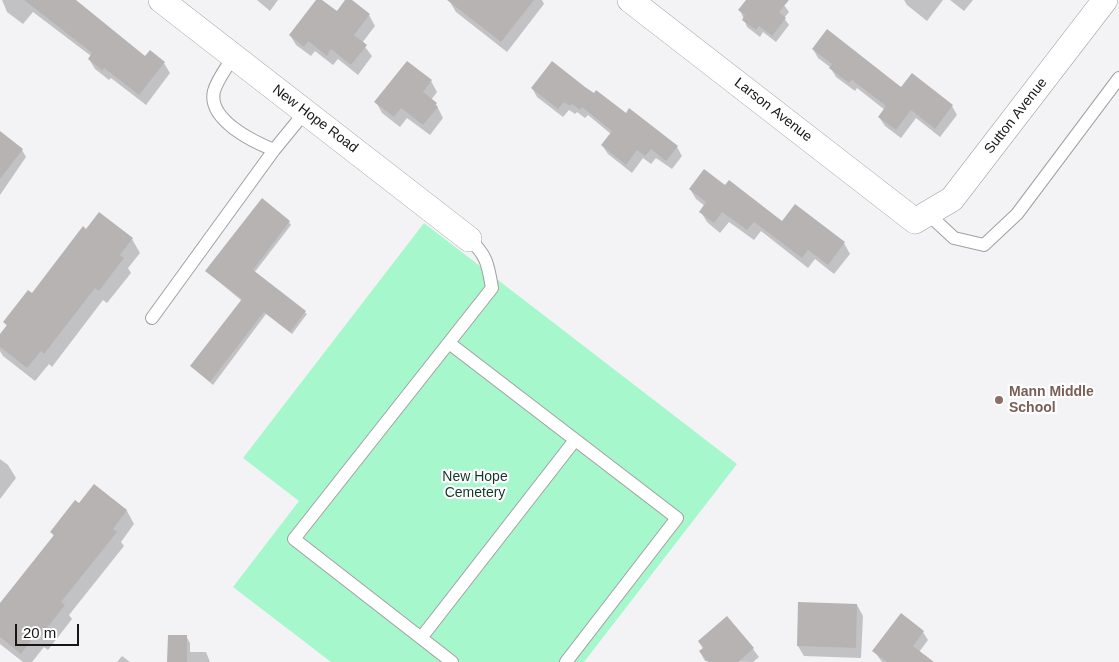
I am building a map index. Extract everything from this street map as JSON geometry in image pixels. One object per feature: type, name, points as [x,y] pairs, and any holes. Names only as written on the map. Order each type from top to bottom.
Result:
[{"type":"street","name":"New Hope Road","points":[[161,0],[469,239]]},
{"type":"street","name":"Larson Avenue","points":[[630,0],[921,217]]},
{"type":"street","name":"Sutton Avenue","points":[[921,217],[952,199],[1105,0]]},
{"type":"lane","points":[[233,56],[214,91],[214,104],[226,122],[247,139],[274,150]]},
{"type":"lane","points":[[921,217],[954,238],[984,245],[1017,214],[1119,78]]},
{"type":"lane","points":[[152,318],[274,150],[305,112]]},
{"type":"lane","points":[[452,662],[294,539],[492,288],[488,265],[481,250],[469,239]]},
{"type":"lane","points":[[449,342],[677,518],[566,662]]},
{"type":"lane","points":[[421,638],[575,440]]},
{"type":"green space","name":"New Hope Cemetery","points":[[424,223],[737,464],[584,662],[331,662],[233,587],[299,501],[243,458]]},
{"type":"building","points":[[24,0],[76,0],[145,56],[150,50],[165,62],[139,95],[104,68],[103,71],[88,59],[92,53]]},
{"type":"building","points":[[316,0],[322,0],[337,11],[345,0],[352,0],[370,14],[354,35],[367,45],[351,65],[331,49],[327,56],[308,41],[304,47],[289,35]]},
{"type":"building","points":[[447,0],[534,0],[501,42]]},
{"type":"building","points":[[746,0],[789,0],[779,12],[786,18],[772,36],[759,26],[756,30],[742,20],[745,15],[738,10]]},
{"type":"building","points":[[827,29],[901,87],[912,73],[953,105],[935,129],[911,110],[896,130],[878,117],[886,106],[852,80],[849,83],[829,68],[832,64],[812,49]]},
{"type":"building","points":[[407,61],[432,80],[423,92],[437,103],[435,105],[438,107],[423,125],[401,108],[394,117],[374,102]]},
{"type":"building","points":[[552,61],[585,87],[594,93],[596,90],[626,113],[629,108],[678,146],[666,161],[651,149],[645,156],[637,150],[626,165],[601,145],[612,131],[582,107],[580,110],[572,104],[570,106],[564,102],[558,109],[531,88]]},
{"type":"building","points":[[0,131],[23,149],[0,179]]},
{"type":"building","points":[[704,169],[725,185],[729,180],[782,221],[795,204],[845,242],[828,265],[808,250],[802,258],[754,222],[747,230],[722,212],[714,223],[699,212],[706,202],[689,189]]},
{"type":"building","points":[[262,198],[290,221],[253,270],[306,311],[290,332],[264,312],[210,382],[190,366],[242,299],[205,271]]},
{"type":"building","points":[[99,212],[133,238],[120,255],[124,258],[99,291],[95,288],[44,354],[41,351],[27,368],[0,347],[0,334],[7,325],[3,322],[28,290],[32,293],[83,226],[86,229]]},
{"type":"building","points":[[94,484],[127,510],[113,529],[117,532],[61,602],[65,605],[40,637],[36,634],[21,654],[0,637],[0,603],[54,535],[50,532],[75,500],[79,503]]},
{"type":"building","points":[[798,602],[857,604],[856,648],[797,646]]},
{"type":"building","points":[[901,613],[924,631],[913,646],[934,662],[887,662],[872,651]]},
{"type":"building","points":[[727,616],[754,648],[738,662],[708,662],[699,651],[703,648],[698,641]]},
{"type":"building","points":[[168,635],[187,635],[187,662],[167,662]]},
{"type":"place","name":"Mann Middle School","points":[[999,400]]}]
